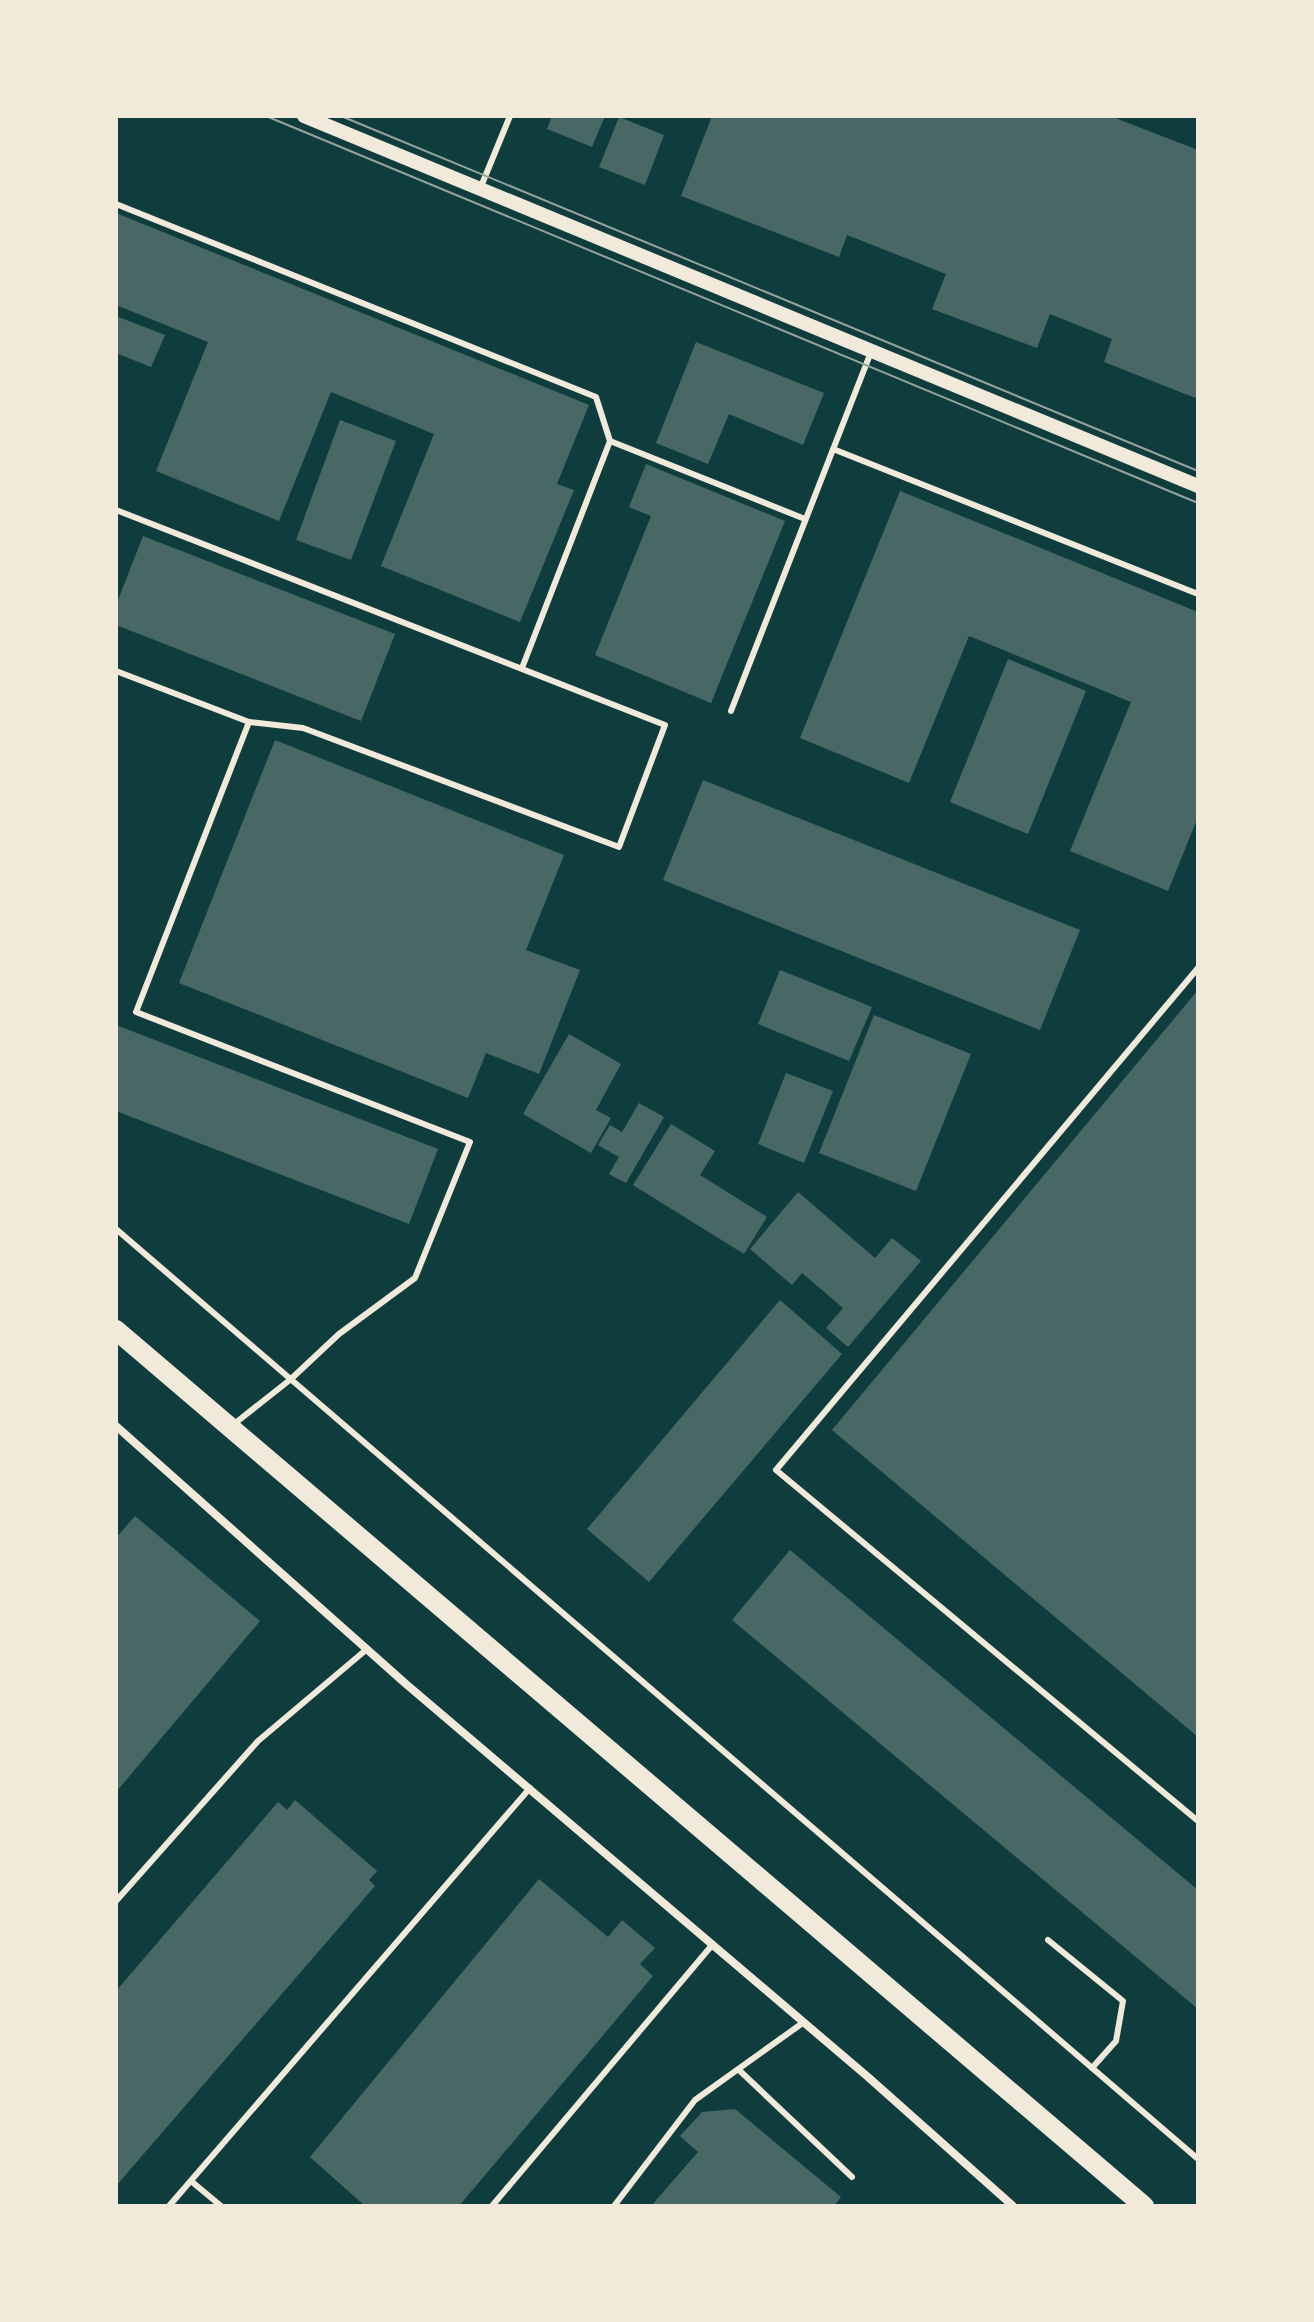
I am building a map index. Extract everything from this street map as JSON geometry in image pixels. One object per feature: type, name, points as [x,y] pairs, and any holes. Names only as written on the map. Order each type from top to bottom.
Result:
[{"type":"main road","points":[[116,1330],[1144,2206]]},
{"type":"street","points":[[304,116],[1198,486]]},
{"type":"street","points":[[116,1426],[367,1649],[804,2022],[1013,2206]]},
{"type":"lane","points":[[480,189],[510,116]]},
{"type":"lane","points":[[116,204],[596,397],[610,441],[522,668]]},
{"type":"lane","points":[[731,711],[871,351]]},
{"type":"lane","points":[[610,441],[805,519]]},
{"type":"lane","points":[[833,449],[1198,594]]},
{"type":"lane","points":[[116,510],[665,725],[619,847],[303,728],[249,722],[116,671]]},
{"type":"lane","points":[[231,1427],[291,1379],[339,1334],[415,1278],[470,1142],[136,1012],[249,722]]},
{"type":"lane","points":[[1198,968],[776,1470],[1198,1821]]},
{"type":"lane","points":[[116,1229],[1198,2159]]},
{"type":"lane","points":[[116,1901],[258,1741],[367,1649]]},
{"type":"lane","points":[[169,2206],[531,1788]]},
{"type":"lane","points":[[1048,1940],[1123,2001],[1116,2041],[1092,2068]]},
{"type":"lane","points":[[492,2206],[713,1944]]},
{"type":"lane","points":[[614,2206],[695,2100],[804,2022]]},
{"type":"lane","points":[[739,2070],[852,2177]]},
{"type":"lane","points":[[191,2181],[221,2206]]},
{"type":"building","points":[[552,116],[605,116],[592,147],[547,129]]},
{"type":"building","points":[[712,116],[1110,116],[1198,150],[1198,399],[1104,362],[1112,339],[1050,314],[1037,348],[932,309],[946,274],[847,235],[839,257],[681,196]]},
{"type":"building","points":[[619,117],[664,135],[645,185],[599,167]]},
{"type":"building","points":[[116,213],[589,405],[557,484],[574,490],[520,622],[381,566],[434,434],[331,392],[279,521],[156,471],[208,342],[116,305]]},
{"type":"building","points":[[116,316],[165,335],[151,367],[116,353]]},
{"type":"building","points":[[696,342],[824,393],[803,445],[729,414],[708,464],[656,443]]},
{"type":"building","points":[[340,420],[396,441],[351,560],[296,540]]},
{"type":"building","points":[[646,464],[785,521],[711,703],[595,655],[651,516],[629,507]]},
{"type":"building","points":[[900,491],[1198,612],[1198,817],[1168,891],[1070,851],[1131,702],[969,636],[909,783],[800,738]]},
{"type":"building","points":[[143,536],[395,634],[361,721],[116,625],[116,605]]},
{"type":"building","points":[[1008,659],[1086,691],[1028,834],[950,802]]},
{"type":"building","points":[[275,740],[564,855],[526,950],[580,970],[539,1074],[486,1053],[468,1098],[179,983]]},
{"type":"building","points":[[703,780],[1080,930],[1040,1030],[663,880]]},
{"type":"building","points":[[780,970],[872,1007],[849,1061],[758,1024]]},
{"type":"building","points":[[1198,990],[1198,1737],[832,1430]]},
{"type":"building","points":[[874,1015],[971,1054],[916,1191],[819,1153]]},
{"type":"building","points":[[116,1025],[438,1149],[409,1224],[116,1111]]},
{"type":"building","points":[[569,1034],[621,1064],[596,1110],[611,1118],[591,1153],[523,1114]]},
{"type":"building","points":[[786,1073],[833,1091],[804,1163],[758,1144]]},
{"type":"building","points":[[639,1103],[664,1117],[626,1183],[609,1174],[619,1157],[598,1145],[610,1125],[622,1132]]},
{"type":"building","points":[[671,1124],[715,1151],[700,1175],[767,1217],[744,1254],[633,1185]]},
{"type":"building","points":[[798,1192],[875,1258],[892,1238],[921,1261],[848,1347],[826,1328],[843,1308],[802,1273],[792,1285],[750,1249]]},
{"type":"building","points":[[780,1300],[842,1354],[649,1582],[587,1529]]},
{"type":"building","points":[[135,1516],[260,1621],[116,1792],[116,1538]]},
{"type":"building","points":[[790,1550],[1198,1890],[1198,2009],[732,1620]]},
{"type":"building","points":[[295,1800],[377,1871],[369,1880],[375,1886],[116,2186],[116,1991],[278,1802],[287,1810]]},
{"type":"building","points":[[539,1879],[608,1937],[622,1920],[655,1948],[640,1964],[653,1976],[459,2206],[365,2206],[310,2157]]},
{"type":"building","points":[[735,2109],[841,2197],[834,2206],[651,2206],[698,2152],[680,2136],[702,2112]]},
{"type":"tram line","points":[[266,116],[1198,503]]},
{"type":"tram line","points":[[341,116],[1198,471]]}]
